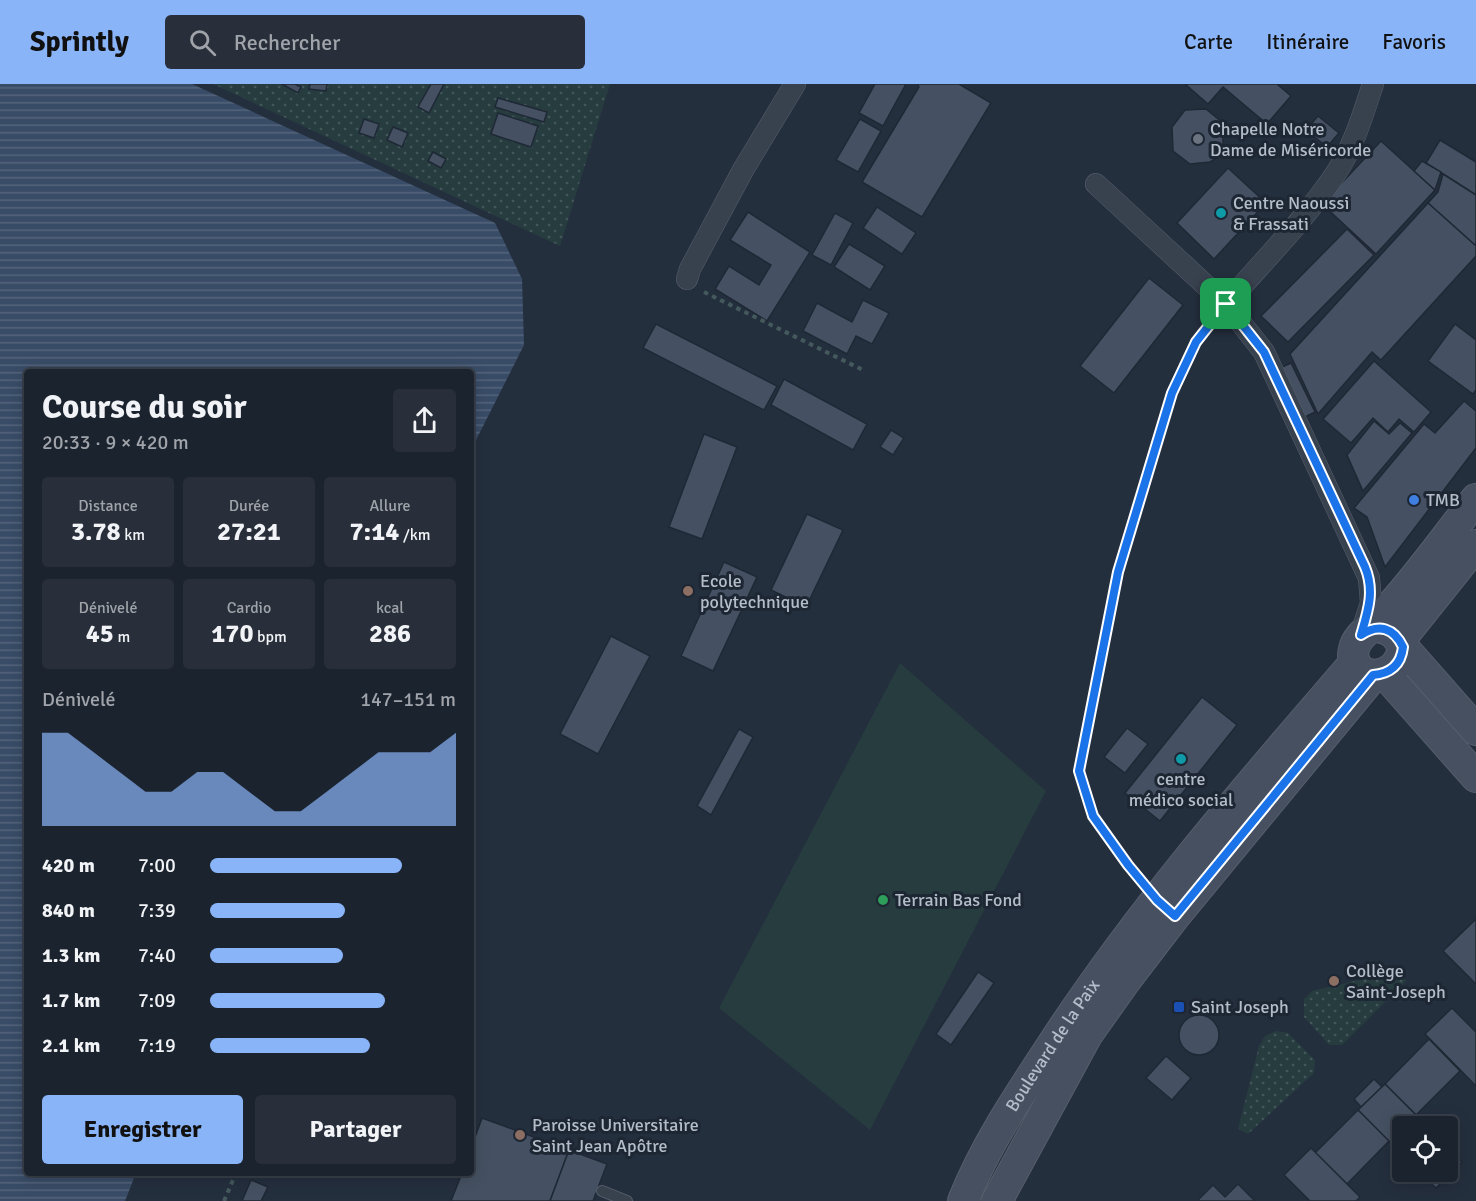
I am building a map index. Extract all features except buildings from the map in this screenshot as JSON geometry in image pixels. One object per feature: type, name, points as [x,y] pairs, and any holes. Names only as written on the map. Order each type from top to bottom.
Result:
[{"type":"main road","name":"Boulevard de la Paix","points":[[963,1201],[1013,1105],[1086,992],[1166,908],[1369,655],[1476,499]]},
{"type":"main road","points":[[1402,644],[1476,545]]},
{"type":"main road","points":[[1476,730],[1387,628],[1369,655],[1476,777]]},
{"type":"main road","name":"Boulevard de la Paix","points":[[996,1201],[1087,1035],[1166,908]]},
{"type":"street","points":[[687,279],[743,170],[795,84]]},
{"type":"street","points":[[1226,304],[1311,206],[1337,172],[1357,133],[1373,84]]},
{"type":"street","points":[[1096,184],[1226,304],[1264,352],[1370,578],[1369,655]]},
{"type":"lane","points":[[602,1191],[627,1201]]},
{"type":"path","points":[[687,279],[694,287],[865,370]]},
{"type":"path","points":[[1166,908],[1093,816],[1079,771],[1118,572],[1172,393],[1196,342],[1226,304]]},
{"type":"path","points":[[224,1201],[235,1176]]},
{"type":"green space","points":[[213,84],[610,84],[560,246]]},
{"type":"green space","name":"Terrain Bas Fond","points":[[900,663],[1046,791],[870,1130],[719,1008]]},
{"type":"green space","points":[[1401,970],[1406,981],[1342,1045],[1329,1045],[1304,1017],[1304,999],[1312,991]]},
{"type":"green space","points":[[1276,1031],[1288,1033],[1315,1060],[1314,1073],[1248,1134],[1238,1129],[1259,1046],[1265,1036]]},
{"type":"water","points":[[0,84],[192,84],[495,223],[522,279],[524,345],[474,444],[474,369],[24,369],[24,1176],[135,1176],[125,1201],[0,1201]]},
{"type":"place","name":"Chapelle Notre Dame de Miséricorde","points":[[1198,139]]},
{"type":"place","name":"Centre Naoussi & Frassati","points":[[1221,213]]},
{"type":"place","name":"TMB","points":[[1414,500]]},
{"type":"place","name":"Ecole polytechnique","points":[[688,591]]},
{"type":"place","name":"centre médico social","points":[[1181,759]]},
{"type":"place","name":"Terrain Bas Fond","points":[[883,900]]},
{"type":"place","name":"Collège Saint-Joseph","points":[[1334,981]]},
{"type":"place","name":"Saint Joseph","points":[[1179,1007]]},
{"type":"place","name":"Paroisse Universitaire Saint Jean Apôtre","points":[[520,1135]]},
{"type":"route","points":[[1226,304],[1264,352],[1370,578],[1371,603],[1361,635],[1372,627],[1387,628],[1400,640],[1403,647],[1400,661],[1385,674],[1373,675],[1175,916],[1157,900],[1128,865],[1093,816],[1079,771],[1118,572],[1137,504],[1172,393],[1196,342],[1226,304]]}]
